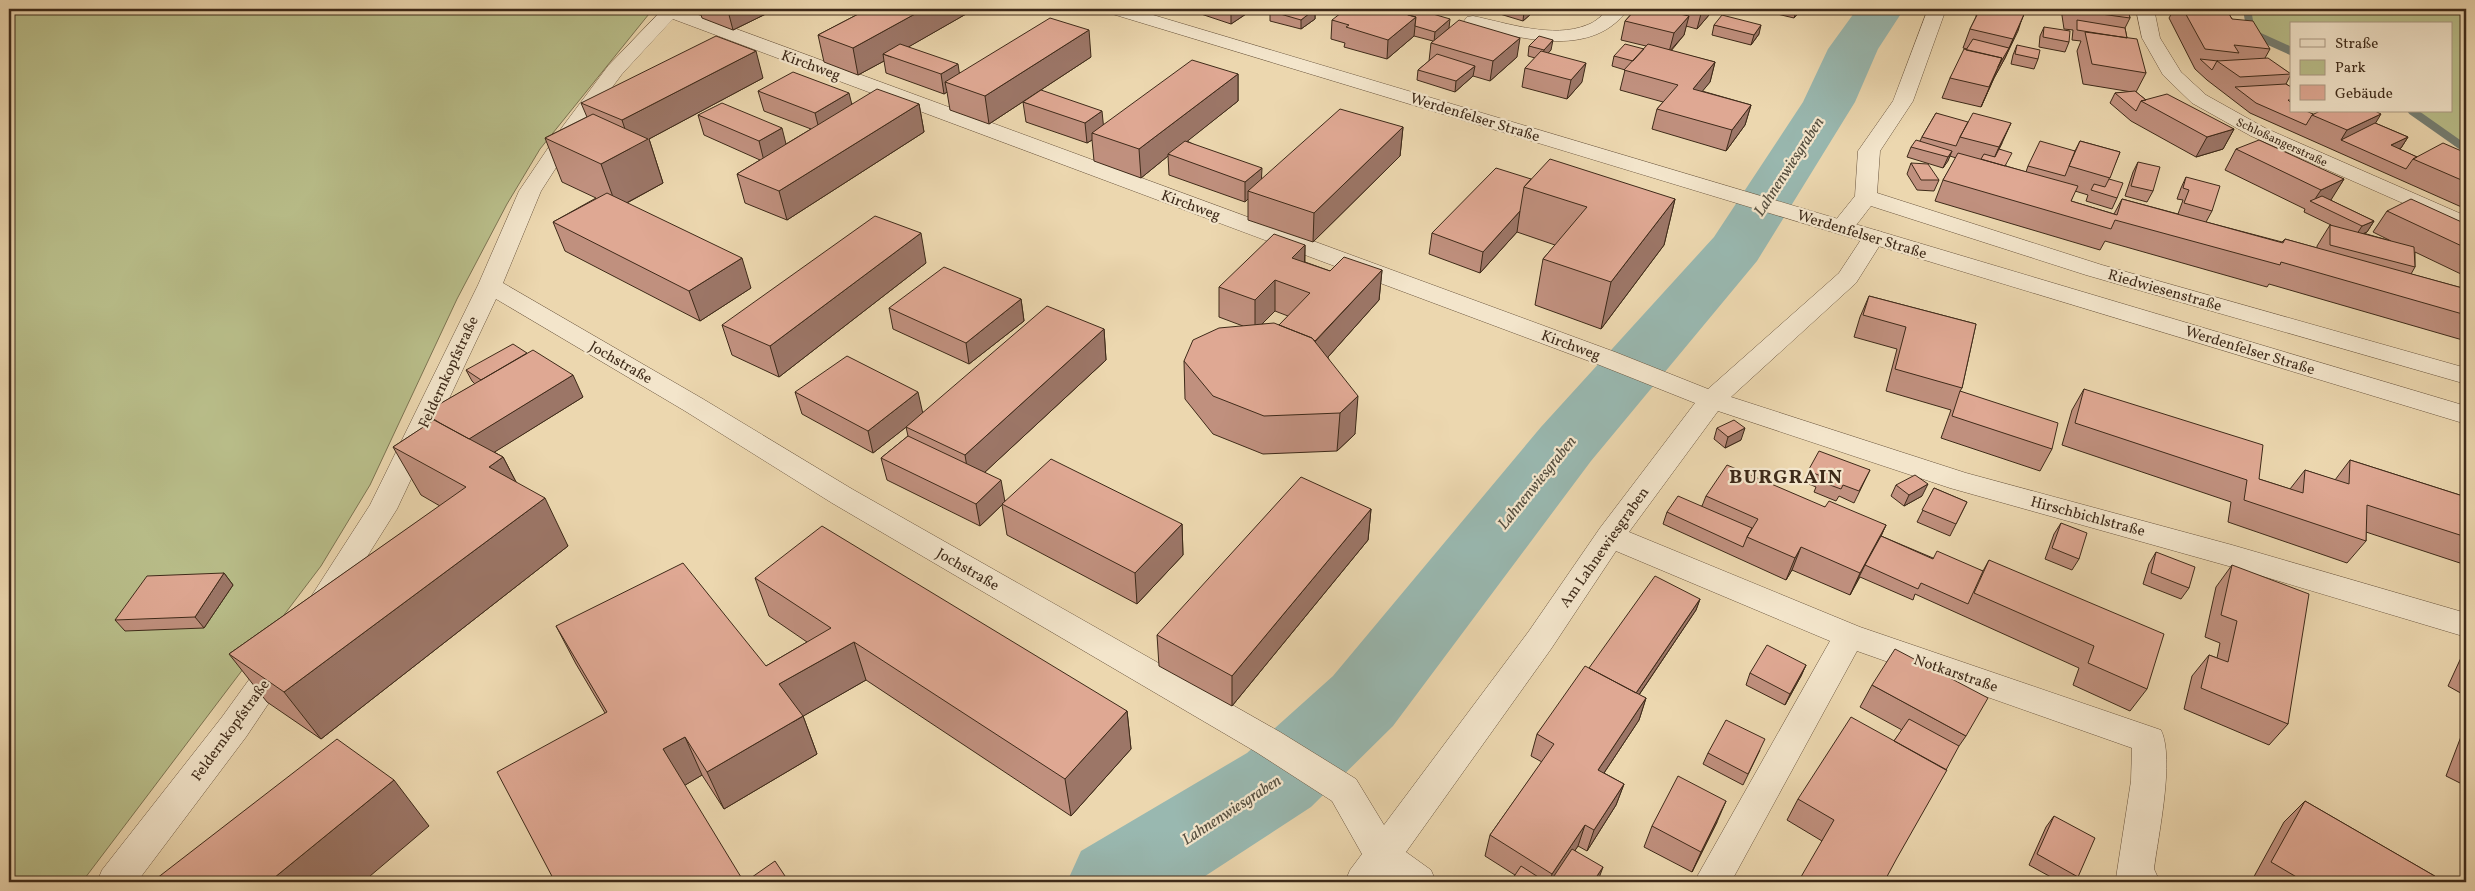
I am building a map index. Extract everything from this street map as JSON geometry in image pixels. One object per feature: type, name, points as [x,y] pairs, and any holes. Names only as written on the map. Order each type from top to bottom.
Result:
[{"type":"street","name":"Werdenfelser Straße","points":[[1115,9],[2466,415]]},
{"type":"street","points":[[1473,21],[1542,34],[1570,34],[1596,29],[1619,9]]},
{"type":"street","points":[[1841,227],[1866,197],[1869,152],[1902,101],[1937,9]]},
{"type":"street","name":"Schloßangerstraße","points":[[2145,9],[2147,27],[2151,38],[2173,75],[2199,100],[2258,132],[2466,224]]},
{"type":"street","name":"Feldernkopfstraße","points":[[115,882],[234,727],[345,569],[383,509],[490,285],[530,191],[570,130],[615,70],[671,10]]},
{"type":"street","name":"Kirchweg","points":[[671,10],[1606,358],[1712,400]]},
{"type":"street","name":"Riedwiesenstraße","points":[[1866,197],[2094,270],[2466,376]]},
{"type":"street","name":"Am Lahnewiesgraben","points":[[1373,870],[1534,648],[1610,536],[1712,400],[1848,278],[1874,237]]},
{"type":"street","name":"Jochstraße","points":[[490,285],[694,405],[851,501],[1268,742],[1344,790],[1373,870],[1418,882]]},
{"type":"street","name":"Hirschbichlstraße","points":[[1712,400],[1960,481],[2232,556],[2466,625]]},
{"type":"street","name":"Notkarstraße","points":[[1610,536],[1849,636],[2149,740],[2148,781],[2136,881]]},
{"type":"street","points":[[1712,882],[1849,636]]},
{"type":"green space","points":[[9,9],[653,9],[540,149],[507,204],[457,299],[370,485],[321,566],[82,882],[9,882]]},
{"type":"green space","points":[[2249,9],[2466,9],[2466,151],[2453,144],[2459,144],[2414,112],[2452,112],[2452,22],[2290,22],[2290,50],[2253,33]]},
{"type":"building","points":[[868,9],[924,9],[853,48],[818,35]]},
{"type":"building","points":[[1273,9],[1315,9],[1301,20],[1270,11]]},
{"type":"building","points":[[1346,9],[1386,9],[1416,17],[1388,40],[1346,27],[1349,25],[1332,20]]},
{"type":"building","points":[[1416,9],[1450,19],[1435,32],[1415,26],[1416,17],[1408,15]]},
{"type":"building","points":[[1636,9],[1656,9],[1689,16],[1674,33],[1625,21]]},
{"type":"building","points":[[1980,9],[2025,9],[2025,12],[2013,39],[1970,29]]},
{"type":"building","points":[[2128,9],[2130,18],[2072,10]]},
{"type":"building","points":[[2183,9],[2226,9],[2232,19],[2253,21],[2270,49],[2234,45],[2239,53],[2205,49]]},
{"type":"building","points":[[1722,15],[1761,25],[1754,35],[1714,25]]},
{"type":"building","points":[[1050,18],[1089,30],[985,96],[945,82]]},
{"type":"building","points":[[1459,20],[1520,38],[1493,61],[1431,43]]},
{"type":"building","points":[[2077,20],[2125,28],[2127,38],[2077,30]]},
{"type":"building","points":[[2044,27],[2070,31],[2069,42],[2043,37]]},
{"type":"building","points":[[2085,32],[2137,39],[2146,73],[2092,64]]},
{"type":"building","points":[[716,36],[756,51],[622,120],[581,103]]},
{"type":"building","points":[[1539,36],[1553,40],[1544,50],[1529,46]]},
{"type":"building","points":[[1973,39],[2009,48],[1998,67],[2002,58],[1966,50]]},
{"type":"building","points":[[900,44],[958,64],[941,74],[883,54]]},
{"type":"building","points":[[1625,44],[1644,49],[1633,61],[1614,56]]},
{"type":"building","points":[[1648,44],[1715,62],[1693,89],[1751,105],[1732,130],[1657,109],[1678,85],[1624,70]]},
{"type":"building","points":[[2017,45],[2040,50],[2038,59],[2015,54]]},
{"type":"building","points":[[1964,49],[2002,58],[1989,87],[1950,78]]},
{"type":"building","points":[[1541,51],[1586,63],[1571,80],[1525,68]]},
{"type":"building","points":[[1437,54],[1475,66],[1456,81],[1418,70]]},
{"type":"building","points":[[2268,58],[2290,74],[2240,77],[2217,61]]},
{"type":"building","points":[[2200,59],[2218,61],[2212,70]]},
{"type":"building","points":[[1192,60],[1238,74],[1139,149],[1092,133]]},
{"type":"building","points":[[793,72],[849,93],[815,113],[758,91]]},
{"type":"building","points":[[2286,84],[2290,86],[2290,100],[2288,100],[2290,102],[2290,112],[2308,112],[2313,114],[2306,125],[2256,103],[2235,87]]},
{"type":"building","points":[[877,89],[919,104],[779,191],[737,174]]},
{"type":"building","points":[[1041,90],[1102,111],[1085,123],[1023,102]]},
{"type":"building","points":[[2135,91],[2146,100],[2141,101],[2136,111],[2115,93]]},
{"type":"building","points":[[2167,94],[2234,129],[2207,137],[2141,101]]},
{"type":"building","points":[[722,103],[782,128],[759,141],[698,115]]},
{"type":"building","points":[[1340,109],[1403,127],[1314,213],[1248,191]]},
{"type":"building","points":[[2318,112],[2377,112],[2381,114],[2347,130],[2312,115]]},
{"type":"building","points":[[1936,113],[1968,122],[1956,146],[1922,137]]},
{"type":"building","points":[[1973,113],[2011,123],[1999,147],[1960,137]]},
{"type":"building","points":[[593,114],[648,139],[601,164],[545,138]]},
{"type":"building","points":[[2375,123],[2408,137],[2391,145],[2417,157],[2413,159],[2406,169],[2341,140]]},
{"type":"building","points":[[1916,140],[1952,151],[1948,157],[1911,147]]},
{"type":"building","points":[[2259,140],[2344,179],[2321,190],[2236,149]]},
{"type":"building","points":[[1185,141],[1262,168],[1245,182],[1168,154]]},
{"type":"building","points":[[2040,141],[2075,151],[2065,176],[2028,166]]},
{"type":"building","points":[[2080,141],[2120,152],[2110,178],[2069,166]]},
{"type":"building","points":[[2443,143],[2466,153],[2466,182],[2413,159]]},
{"type":"building","points":[[1999,149],[2012,153],[2005,166],[1981,159],[1984,154],[1995,157]]},
{"type":"building","points":[[1958,153],[2078,186],[2071,201],[2117,215],[2122,199],[2283,243],[2285,239],[2466,289],[2466,315],[2281,262],[2280,265],[2115,220],[2111,229],[1943,180]]},
{"type":"building","points":[[1550,159],[1675,199],[1611,282],[1543,259],[1587,207],[1524,187]]},
{"type":"building","points":[[2138,162],[2160,167],[2153,191],[2131,186]]},
{"type":"building","points":[[1911,163],[1928,164],[1939,180],[1921,180]]},
{"type":"building","points":[[1496,168],[1531,179],[1524,187],[1520,211],[1483,252],[1432,233]]},
{"type":"building","points":[[2186,177],[2220,186],[2212,211],[2184,203],[2189,190],[2183,188]]},
{"type":"building","points":[[2109,179],[2123,183],[2117,198],[2091,190],[2094,184],[2105,187]]},
{"type":"building","points":[[607,193],[742,258],[689,291],[553,222]]},
{"type":"building","points":[[2322,196],[2374,221],[2362,226],[2310,201]]},
{"type":"building","points":[[2411,199],[2466,224],[2466,248],[2387,211]]},
{"type":"building","points":[[875,216],[921,233],[770,346],[722,325]]},
{"type":"building","points":[[2330,225],[2414,247],[2415,267],[2330,245]]},
{"type":"building","points":[[1274,234],[1305,245],[1292,258],[1330,271],[1344,257],[1382,270],[1315,341],[1312,338],[1279,325],[1310,293],[1275,280],[1255,300],[1219,287]]},
{"type":"building","points":[[944,267],[1021,299],[966,343],[889,308]]},
{"type":"building","points":[[1869,296],[1976,324],[1962,388],[1895,369],[1906,327],[1863,315]]},
{"type":"building","points":[[1047,306],[1104,329],[965,455],[906,427]]},
{"type":"building","points":[[1274,323],[1312,338],[1358,396],[1340,413],[1264,416],[1213,396],[1184,361],[1193,340],[1219,328]]},
{"type":"building","points":[[513,344],[527,353],[481,380],[466,370]]},
{"type":"building","points":[[533,350],[573,375],[469,439],[424,413]]},
{"type":"building","points":[[847,356],[918,392],[868,431],[795,392]]},
{"type":"building","points":[[2084,389],[2263,445],[2259,479],[2303,493],[2305,470],[2349,484],[2350,460],[2466,497],[2466,537],[2367,505],[2366,541],[2244,500],[2247,480],[2075,423]]},
{"type":"building","points":[[1960,391],[2058,423],[2052,449],[1952,416]]},
{"type":"building","points":[[434,420],[503,457],[489,467],[545,498],[284,692],[229,654],[466,487],[393,447]]},
{"type":"building","points":[[1734,420],[1745,428],[1728,437],[1717,428]]},
{"type":"building","points":[[908,436],[1001,480],[976,504],[881,458]]},
{"type":"building","points":[[1819,451],[1870,470],[1859,491],[1843,485],[1841,489],[1819,481],[1821,476],[1808,471]]},
{"type":"building","points":[[1051,459],[1182,524],[1135,573],[1002,504]]},
{"type":"building","points":[[1727,465],[1825,507],[1829,501],[1886,525],[1860,573],[1801,547],[1795,558],[1747,537],[1758,519],[1706,496]]},
{"type":"building","points":[[1915,475],[1928,484],[1909,495],[1896,485]]},
{"type":"building","points":[[1301,477],[1371,509],[1232,676],[1157,635]]},
{"type":"building","points":[[1934,488],[1967,502],[1956,524],[1922,510]]},
{"type":"building","points":[[1678,496],[1752,528],[1743,547],[1667,512]]},
{"type":"building","points":[[2061,523],[2087,533],[2079,559],[2052,548]]},
{"type":"building","points":[[822,526],[1127,711],[1065,779],[854,642],[779,684],[803,716],[707,772],[685,737],[663,749],[744,882],[555,882],[497,772],[607,712],[556,626],[683,563],[766,666],[831,628],[755,578]]},
{"type":"building","points":[[1881,536],[1933,559],[1937,551],[1983,571],[1968,604],[1921,583],[1918,589],[1865,565]]},
{"type":"building","points":[[2156,552],[2195,567],[2189,588],[2151,573]]},
{"type":"building","points":[[1989,560],[2164,634],[2147,689],[2088,663],[2094,646],[1974,593]]},
{"type":"building","points":[[2232,565],[2309,594],[2288,724],[2201,688],[2209,655],[2228,662],[2237,621],[2221,615]]},
{"type":"building","points":[[224,573],[195,617],[115,620],[147,576]]},
{"type":"building","points":[[1655,576],[1700,599],[1636,693],[1589,668]]},
{"type":"building","points":[[1767,645],[1806,665],[1790,694],[1750,673]]},
{"type":"building","points":[[1895,649],[1988,698],[1966,736],[1872,685]]},
{"type":"building","points":[[1585,666],[1646,698],[1598,770],[1624,784],[1594,830],[1585,825],[1552,874],[1490,835],[1554,744],[1537,734]]},
{"type":"building","points":[[1851,717],[1947,770],[1884,882],[1798,882],[1834,820],[1798,799]]},
{"type":"building","points":[[1909,719],[1959,746],[1946,770],[1894,741]]},
{"type":"building","points":[[1726,720],[1765,739],[1748,774],[1708,753]]},
{"type":"building","points":[[337,739],[394,780],[269,882],[152,882]]},
{"type":"building","points":[[1678,776],[1726,801],[1701,852],[1652,826]]},
{"type":"building","points":[[2305,801],[2445,882],[2305,882],[2271,862]]},
{"type":"building","points":[[2054,816],[2095,838],[2078,877],[2037,854]]},
{"type":"building","points":[[1572,849],[1603,867],[1593,882],[1550,882]]},
{"type":"building","points":[[775,861],[789,882],[745,882]]},
{"type":"building","points":[[1521,866],[1546,882],[1512,882]]},
{"type":"waterway","name":"Lahnenwiesgraben","points":[[1115,882],[1279,780],[1363,701],[1478,558],[1566,444],[1736,248],[1829,102],[1853,49],[1881,9]]},
{"type":"waterway","points":[[2247,9],[2251,33],[2290,51]]},
{"type":"waterway","points":[[2413,112],[2466,149]]},
{"type":"district","name":"BURGRAIN","points":[[1786,476]]}]
